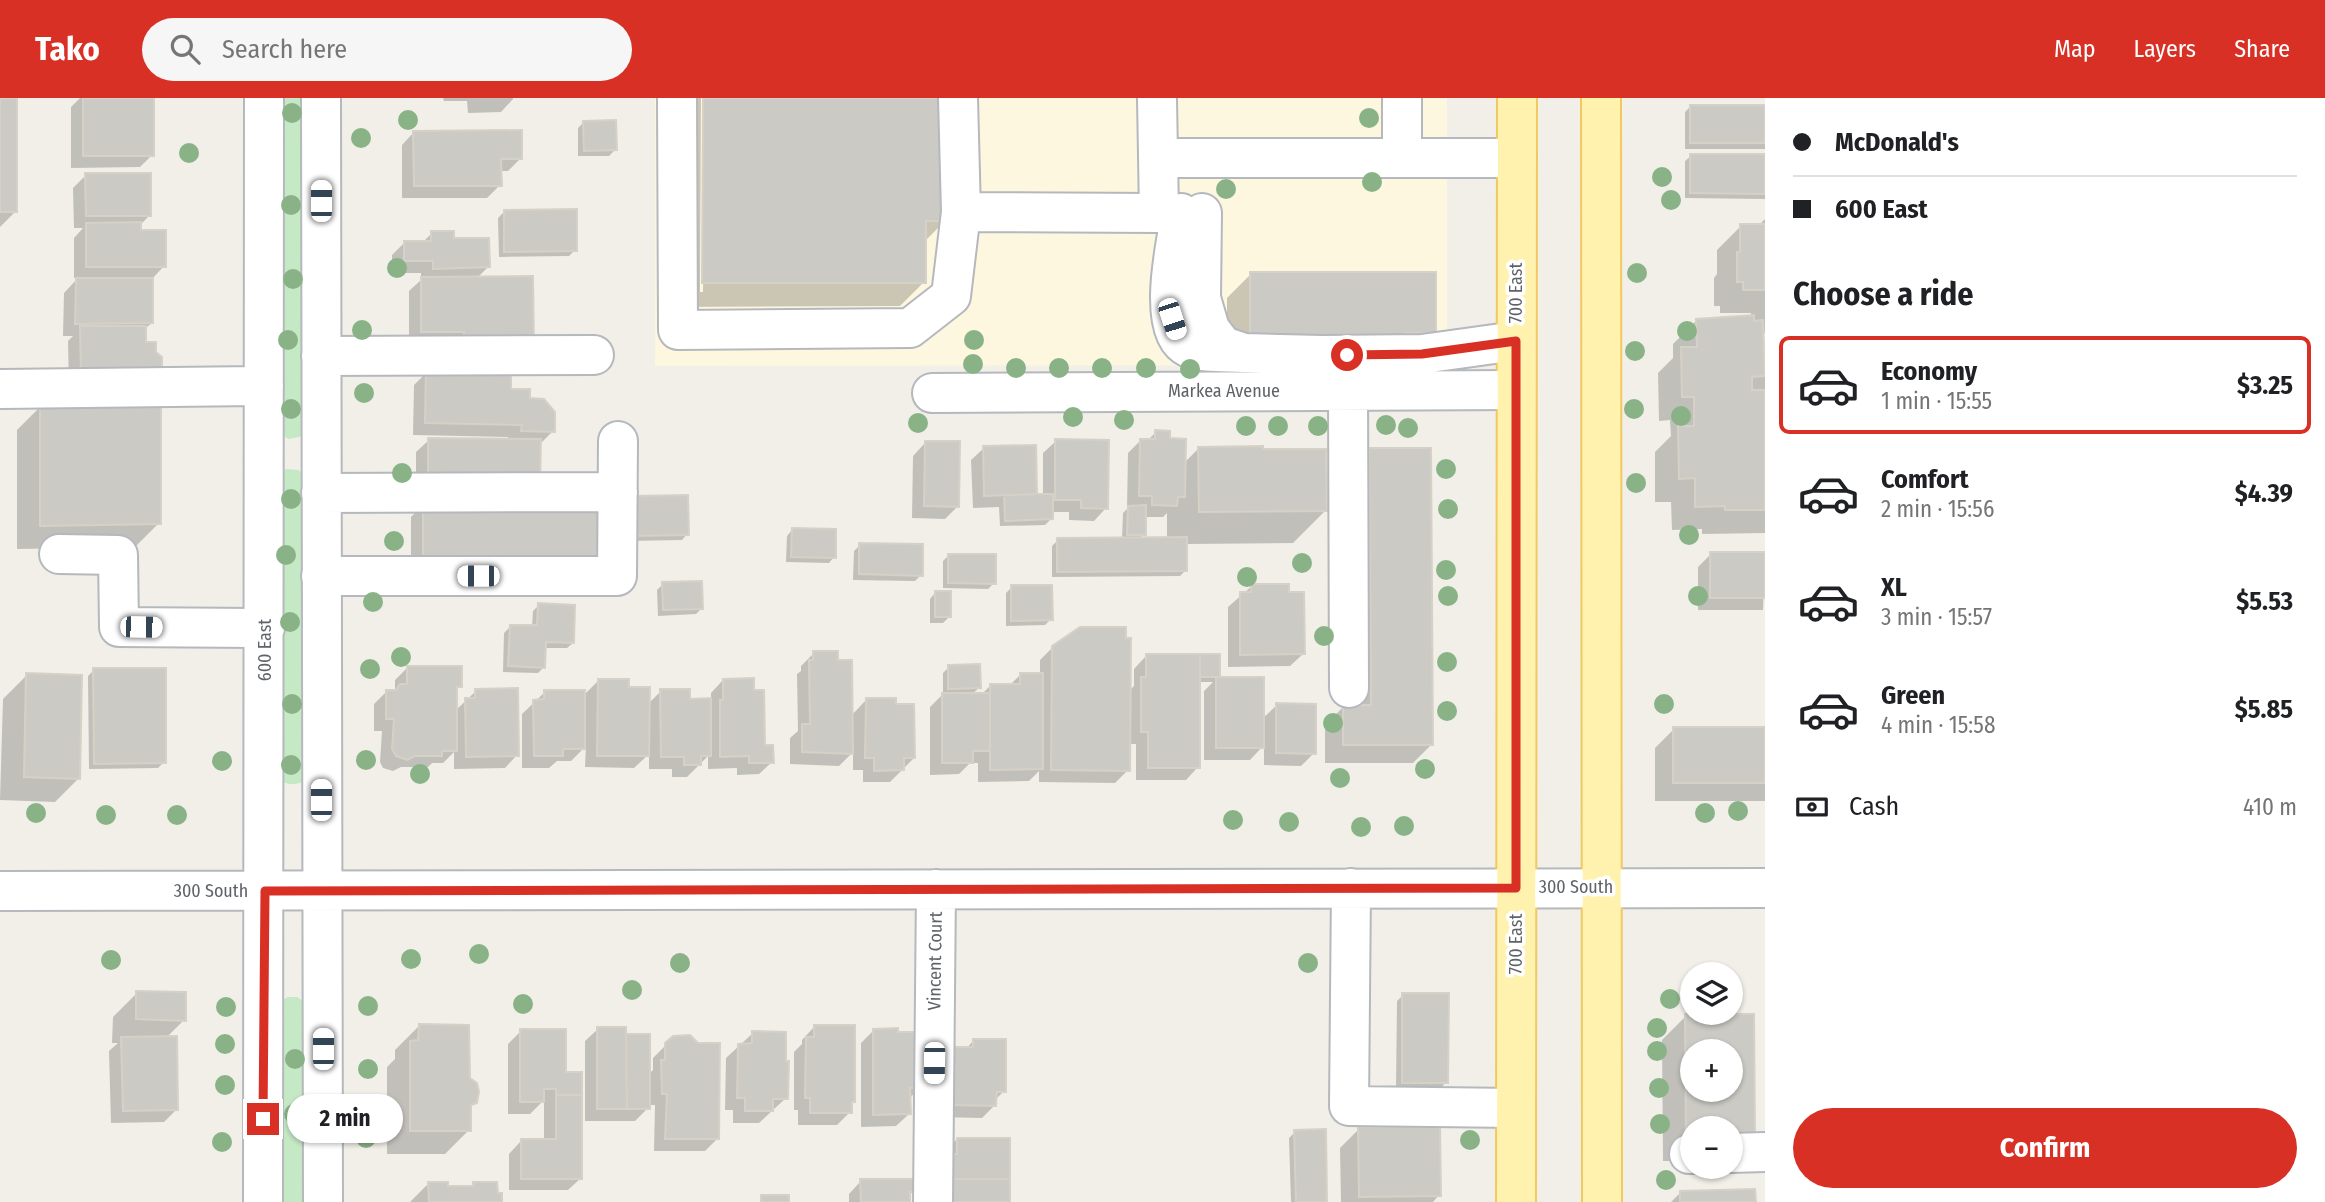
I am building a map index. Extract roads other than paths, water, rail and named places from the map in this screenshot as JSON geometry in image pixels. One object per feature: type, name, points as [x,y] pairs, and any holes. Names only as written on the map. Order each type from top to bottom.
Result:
[{"type":"main road","name":"700 East","points":[[1516,1202],[1517,98]]},
{"type":"main road","points":[[1601,98],[1602,1202]]},
{"type":"street","name":"600 East","points":[[263,1202],[264,98]]},
{"type":"street","points":[[321,98],[323,1202]]},
{"type":"street","points":[[677,98],[678,330],[910,328],[951,296],[961,212],[958,98]]},
{"type":"street","points":[[961,212],[1159,213],[1157,98]]},
{"type":"street","points":[[1402,98],[1402,158]]},
{"type":"street","points":[[1158,158],[1517,158]]},
{"type":"street","points":[[1192,213],[1169,293],[1172,319],[1179,341],[1190,349],[1321,355],[1422,354],[1516,341]]},
{"type":"street","points":[[321,356],[594,355]]},
{"type":"street","points":[[0,389],[264,386]]},
{"type":"street","points":[[1348,390],[1349,688]]},
{"type":"street","name":"Markea Avenue","points":[[932,393],[1515,390]]},
{"type":"street","points":[[321,576],[617,576],[618,441]]},
{"type":"street","points":[[264,452],[321,452]]},
{"type":"street","points":[[321,494],[618,492]]},
{"type":"street","points":[[59,554],[118,555],[119,626],[265,628]]},
{"type":"street","points":[[1350,888],[1349,1106],[1516,1108]]},
{"type":"street","name":"300 South","points":[[0,891],[1765,888]]},
{"type":"street","name":"Vincent Court","points":[[933,1202],[936,889]]},
{"type":"street","points":[[1743,1153],[1765,1152]]}]
